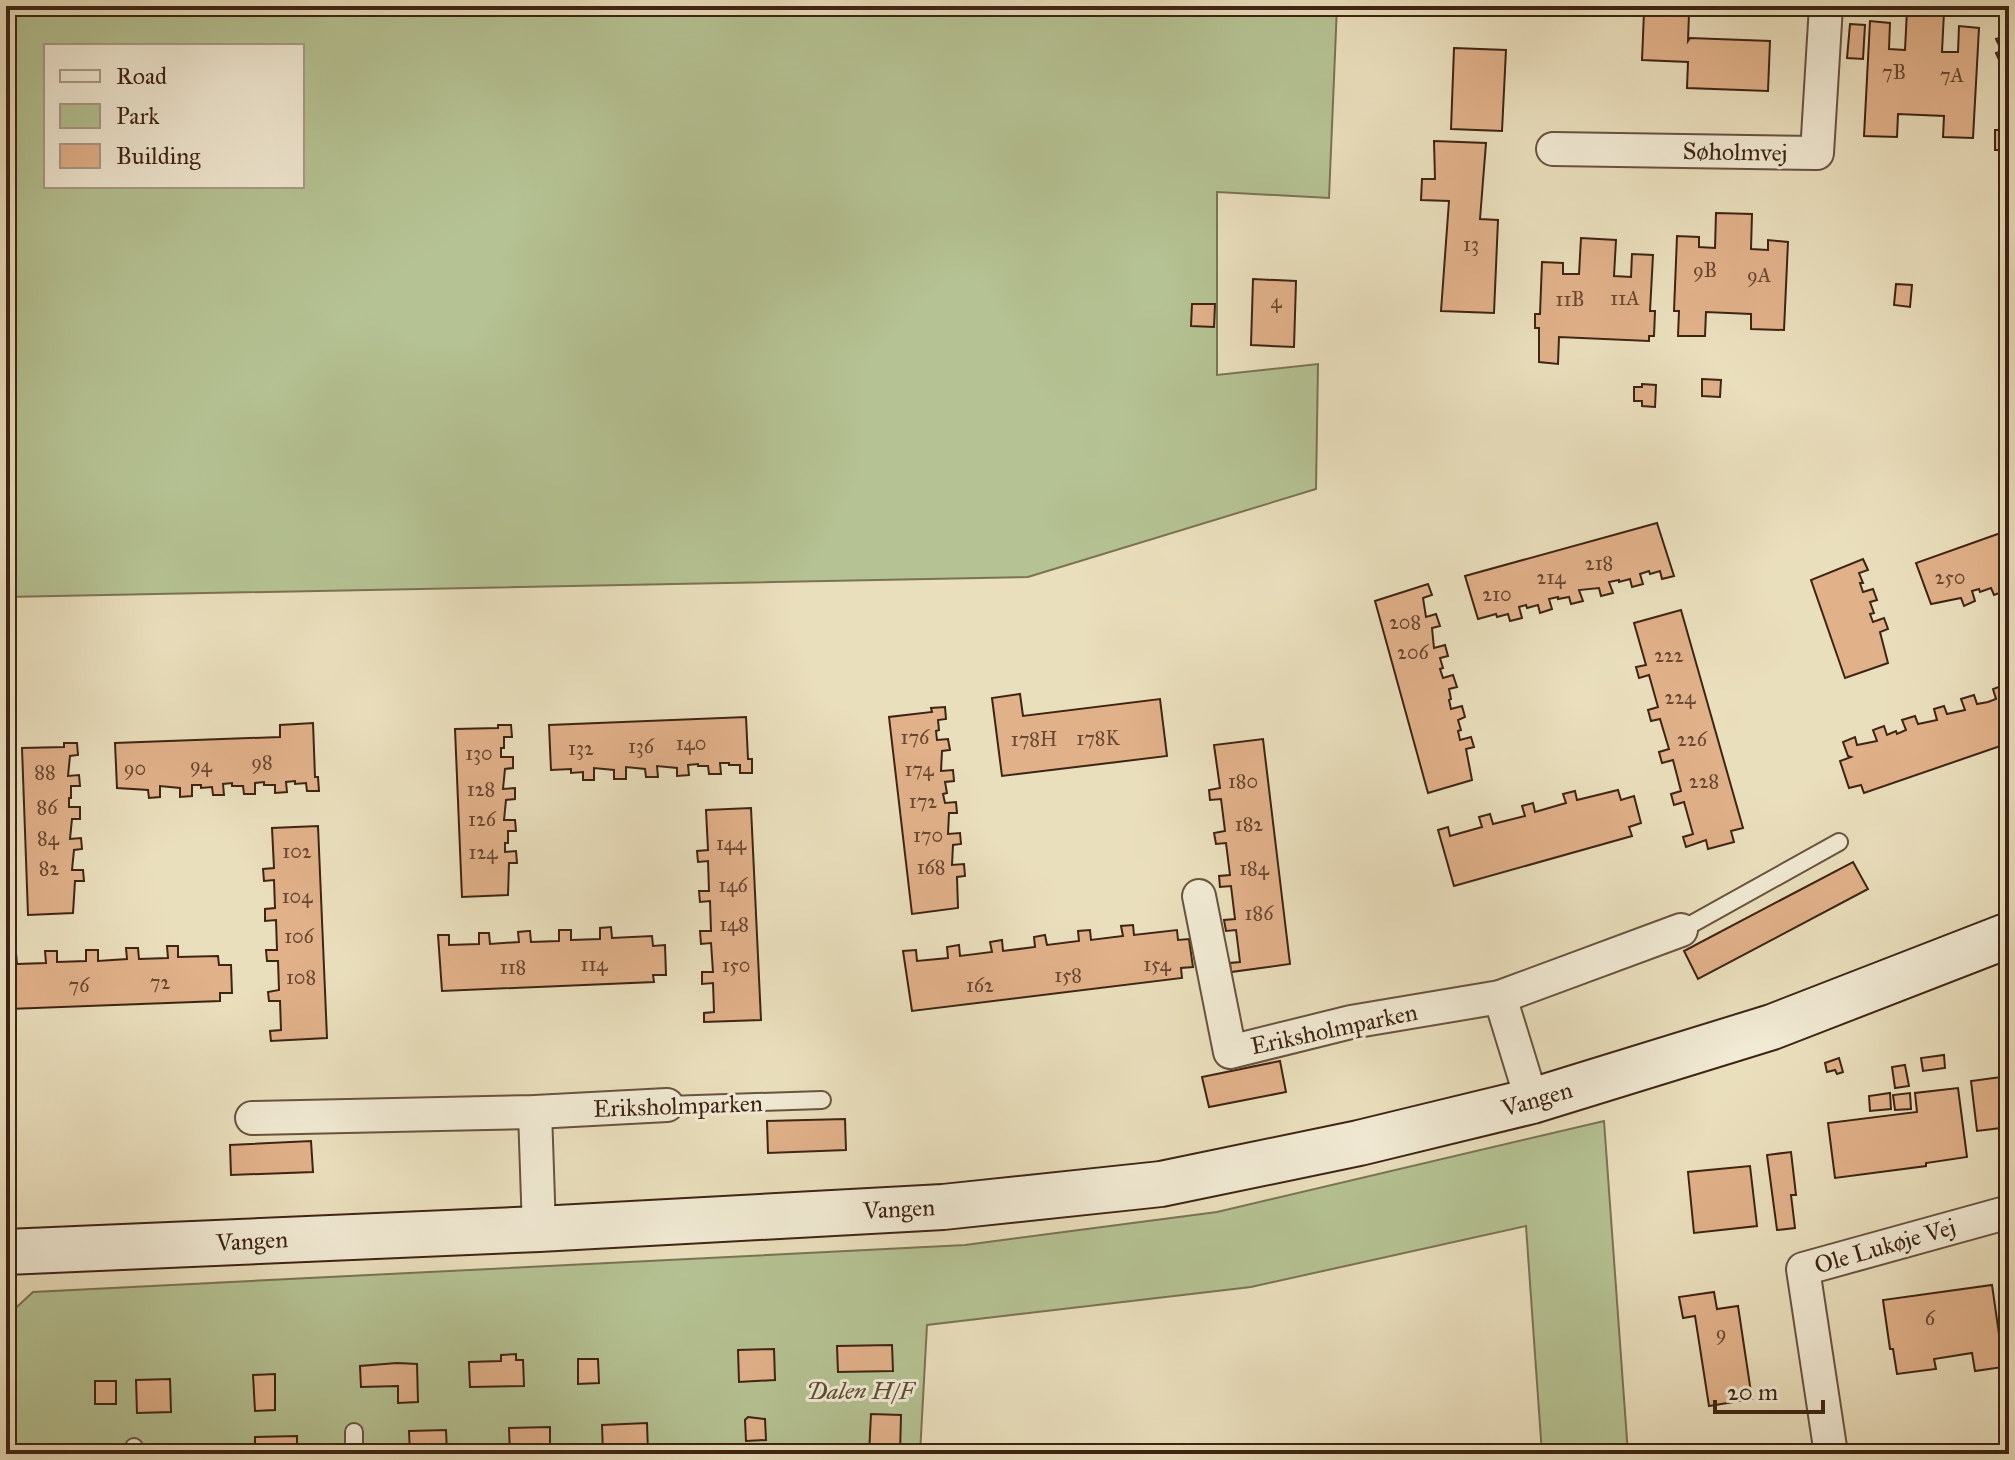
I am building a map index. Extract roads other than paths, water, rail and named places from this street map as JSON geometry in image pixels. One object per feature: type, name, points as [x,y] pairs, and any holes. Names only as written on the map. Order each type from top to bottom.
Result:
[{"type":"street","name":"Søholmvej","points":[[1553,149],[1817,153],[1826,6]]},
{"type":"street","name":"Eriksholmparken","points":[[1199,896],[1230,1052],[1351,1022],[1500,997],[1681,930]]},
{"type":"street","name":"Vangen","points":[[1772,1027],[2009,908]]},
{"type":"street","name":"Vangen","points":[[6,1252],[539,1229],[943,1207],[1161,1184],[1359,1143],[1532,1101],[1772,1027],[2009,935]]},
{"type":"street","points":[[1500,997],[1532,1101]]},
{"type":"street","name":"Eriksholmparken","points":[[252,1118],[535,1112],[667,1105]]},
{"type":"street","points":[[535,1112],[539,1229]]},
{"type":"street","name":"Ole Lukøje Vej","points":[[1831,1454],[1803,1269],[2009,1212]]},
{"type":"lane","name":"Eriksholmparken","points":[[1681,930],[1839,842]]},
{"type":"lane","name":"Eriksholmparken","points":[[667,1105],[822,1100]]},
{"type":"lane","points":[[354,1432],[354,1454]]},
{"type":"park label","name":"Dalen H/F","points":[[860,1391]]}]
